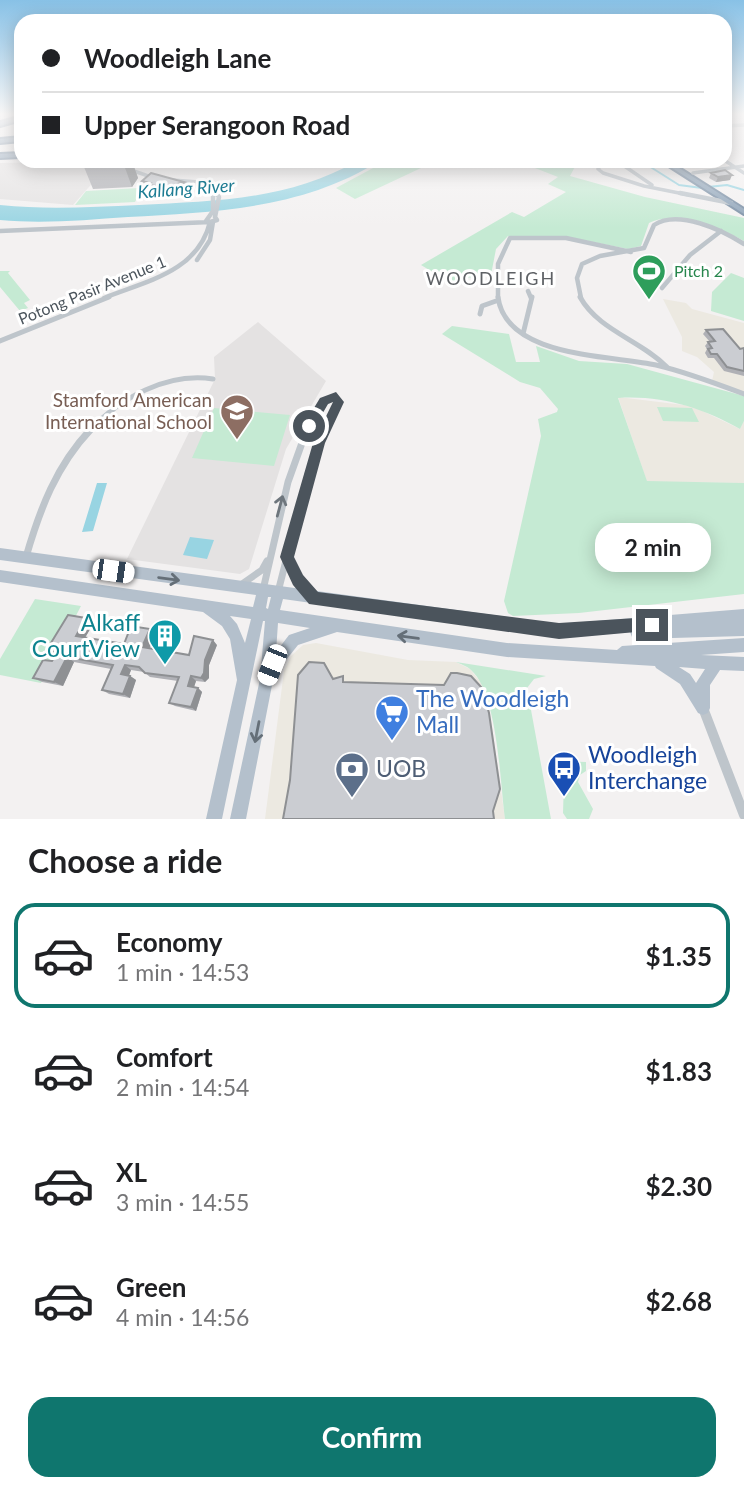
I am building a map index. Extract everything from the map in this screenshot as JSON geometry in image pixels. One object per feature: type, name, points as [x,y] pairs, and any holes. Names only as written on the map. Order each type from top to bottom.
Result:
[{"type":"highway","points":[[681,168],[710,186]]},
{"type":"highway","points":[[683,168],[744,212]]},
{"type":"highway","points":[[728,199],[744,206]]},
{"type":"main road","points":[[0,554],[559,631],[744,629]]},
{"type":"main road","points":[[0,576],[507,650],[657,662],[744,664]]},
{"type":"main road","points":[[263,592],[267,679]]},
{"type":"main road","points":[[214,819],[244,688],[266,615],[278,594]]},
{"type":"main road","points":[[200,606],[227,620],[237,635],[244,688]]},
{"type":"main road","points":[[559,631],[744,616]]},
{"type":"main road","points":[[238,819],[272,665],[289,643],[302,636],[339,626]]},
{"type":"main road","points":[[594,655],[744,645]]},
{"type":"main road","points":[[657,662],[685,679],[703,708]]},
{"type":"main road","points":[[703,708],[703,683],[716,664]]},
{"type":"street","points":[[734,167],[744,166]]},
{"type":"street","points":[[734,167],[744,173]]},
{"type":"street","points":[[599,168],[601,172],[656,188],[728,199]]},
{"type":"street","points":[[627,168],[656,188]]},
{"type":"street","points":[[693,173],[727,168]]},
{"type":"street","points":[[121,169],[159,179]]},
{"type":"street","name":"Potong Pasir Avenue 1","points":[[0,344],[185,269],[207,246],[217,197],[208,190],[181,181],[169,181]]},
{"type":"street","points":[[0,231],[211,219]]},
{"type":"street","points":[[668,368],[657,355],[607,327],[588,311],[576,292],[577,271],[584,262],[644,248],[651,227],[657,222],[685,221],[721,232],[744,244]]},
{"type":"street","points":[[662,288],[690,255],[721,232]]},
{"type":"street","points":[[631,252],[566,238],[510,238],[499,251],[496,301],[502,313],[523,334],[548,347],[578,356],[668,368],[744,394]]},
{"type":"street","points":[[523,334],[531,310],[530,299]]},
{"type":"street","points":[[480,314],[482,306],[496,301]]},
{"type":"street","points":[[25,559],[43,499],[55,472],[95,423],[125,402],[168,379],[187,375],[213,379]]},
{"type":"street","points":[[263,592],[287,480],[324,401],[336,397],[339,402],[319,443],[278,594]]},
{"type":"street","points":[[300,448],[310,442],[319,443]]},
{"type":"street","points":[[234,588],[254,577],[269,556]]},
{"type":"street","points":[[287,557],[298,580],[314,599]]},
{"type":"street","points":[[703,708],[744,815]]},
{"type":"shaded area","points":[[0,163],[14,163],[14,168],[106,168],[73,205],[0,199]]},
{"type":"shaded area","points":[[663,299],[686,303],[692,309],[744,323],[744,393],[712,381],[714,372],[697,357],[682,351],[682,337]]},
{"type":"shaded area","name":"Stamford American International School","points":[[258,322],[326,381],[286,449],[249,569],[240,574],[127,559],[215,379],[214,357]]},
{"type":"shaded area","points":[[618,397],[692,406],[740,429],[744,421],[744,483],[647,482]]},
{"type":"shaded area","name":"The Woodleigh Mall","points":[[316,643],[408,660],[456,662],[470,669],[481,683],[490,712],[505,819],[265,819],[284,671],[291,656],[303,645]]},
{"type":"green space","points":[[373,168],[421,168],[355,199],[336,188]]},
{"type":"green space","points":[[535,168],[574,168],[570,176],[645,197],[744,218],[744,241],[711,226],[671,218],[649,223],[641,246],[628,249],[568,237],[508,236],[496,249],[491,275],[456,279],[454,285],[421,265],[512,212],[524,217],[566,192],[548,184],[558,177]]},
{"type":"green space","points":[[141,190],[135,202],[75,205],[86,191]]},
{"type":"green space","points":[[0,271],[10,271],[8,273],[30,300],[24,303],[28,308],[20,311],[0,287]]},
{"type":"green space","points":[[731,273],[744,278],[744,321],[711,311],[712,292]]},
{"type":"green space","points":[[452,326],[509,334],[516,362],[540,362],[536,346],[579,361],[627,364],[744,396],[744,421],[740,429],[682,404],[618,398],[647,481],[744,483],[744,594],[579,613],[513,616],[508,613],[504,601],[541,436],[538,419],[557,412],[558,409],[540,388],[520,382],[442,334]]},
{"type":"green space","points":[[657,407],[692,408],[699,422],[663,421]]},
{"type":"green space","points":[[214,408],[290,415],[274,466],[192,458]]},
{"type":"green space","points":[[35,599],[81,606],[41,683],[0,675],[0,659]]},
{"type":"green space","points":[[456,662],[546,676],[534,679],[527,688],[551,819],[505,819],[496,740],[487,698],[471,670]]},
{"type":"green space","points":[[559,761],[586,762],[586,771],[580,775],[578,782],[593,809],[589,819],[567,819],[563,813],[564,780]]},
{"type":"water","points":[[343,168],[366,168],[320,189],[226,210],[80,220],[0,220],[0,205],[87,207],[223,200],[278,191]]},
{"type":"water","points":[[97,483],[107,483],[93,531],[82,532]]},
{"type":"water","points":[[190,537],[214,540],[207,559],[183,555]]},
{"type":"building","points":[[725,170],[732,175],[718,177],[711,173]]},
{"type":"building","points":[[151,173],[184,182],[167,187],[146,185],[150,183],[142,181]]},
{"type":"building","points":[[723,329],[740,349],[744,348],[744,371],[727,367],[717,354],[711,354],[708,349],[712,348],[708,342],[715,341],[706,330]]},
{"type":"building","points":[[68,615],[86,618],[76,636],[124,644],[131,626],[150,629],[142,647],[189,655],[194,636],[213,640],[201,678],[191,676],[188,686],[198,688],[191,707],[169,703],[179,677],[145,673],[139,667],[125,665],[121,674],[130,676],[123,694],[102,690],[113,665],[67,657],[54,682],[33,678],[43,660],[52,661],[57,653],[48,651],[49,646]]},
{"type":"building","name":"The Woodleigh Mall","points":[[309,662],[324,663],[333,679],[343,676],[343,682],[444,685],[451,673],[471,676],[482,688],[489,713],[500,789],[493,811],[494,819],[283,819],[290,780],[298,675]]},
{"type":"waterway","points":[[652,168],[679,185],[702,188]]},
{"type":"waterway","points":[[708,187],[727,185],[744,190]]},
{"type":"place","name":"Pitch 2","points":[[649,301]]},
{"type":"place","name":"Stamford American International School","points":[[237,441]]},
{"type":"place","name":"Alkaff CourtView","points":[[165,666]]},
{"type":"place","name":"The Woodleigh Mall","points":[[392,742]]},
{"type":"place","name":"Woodleigh Interchange","points":[[564,798]]},
{"type":"place","name":"UOB","points":[[352,799]]},
{"type":"district","name":"WOODLEIGH","points":[[491,279]]},
{"type":"route","points":[[309,426],[324,401],[336,397],[339,402],[319,443],[287,557],[298,580],[314,599],[559,631],[652,625]]},
{"type":"water label","name":"Kallang River","points":[[186,189]]}]
